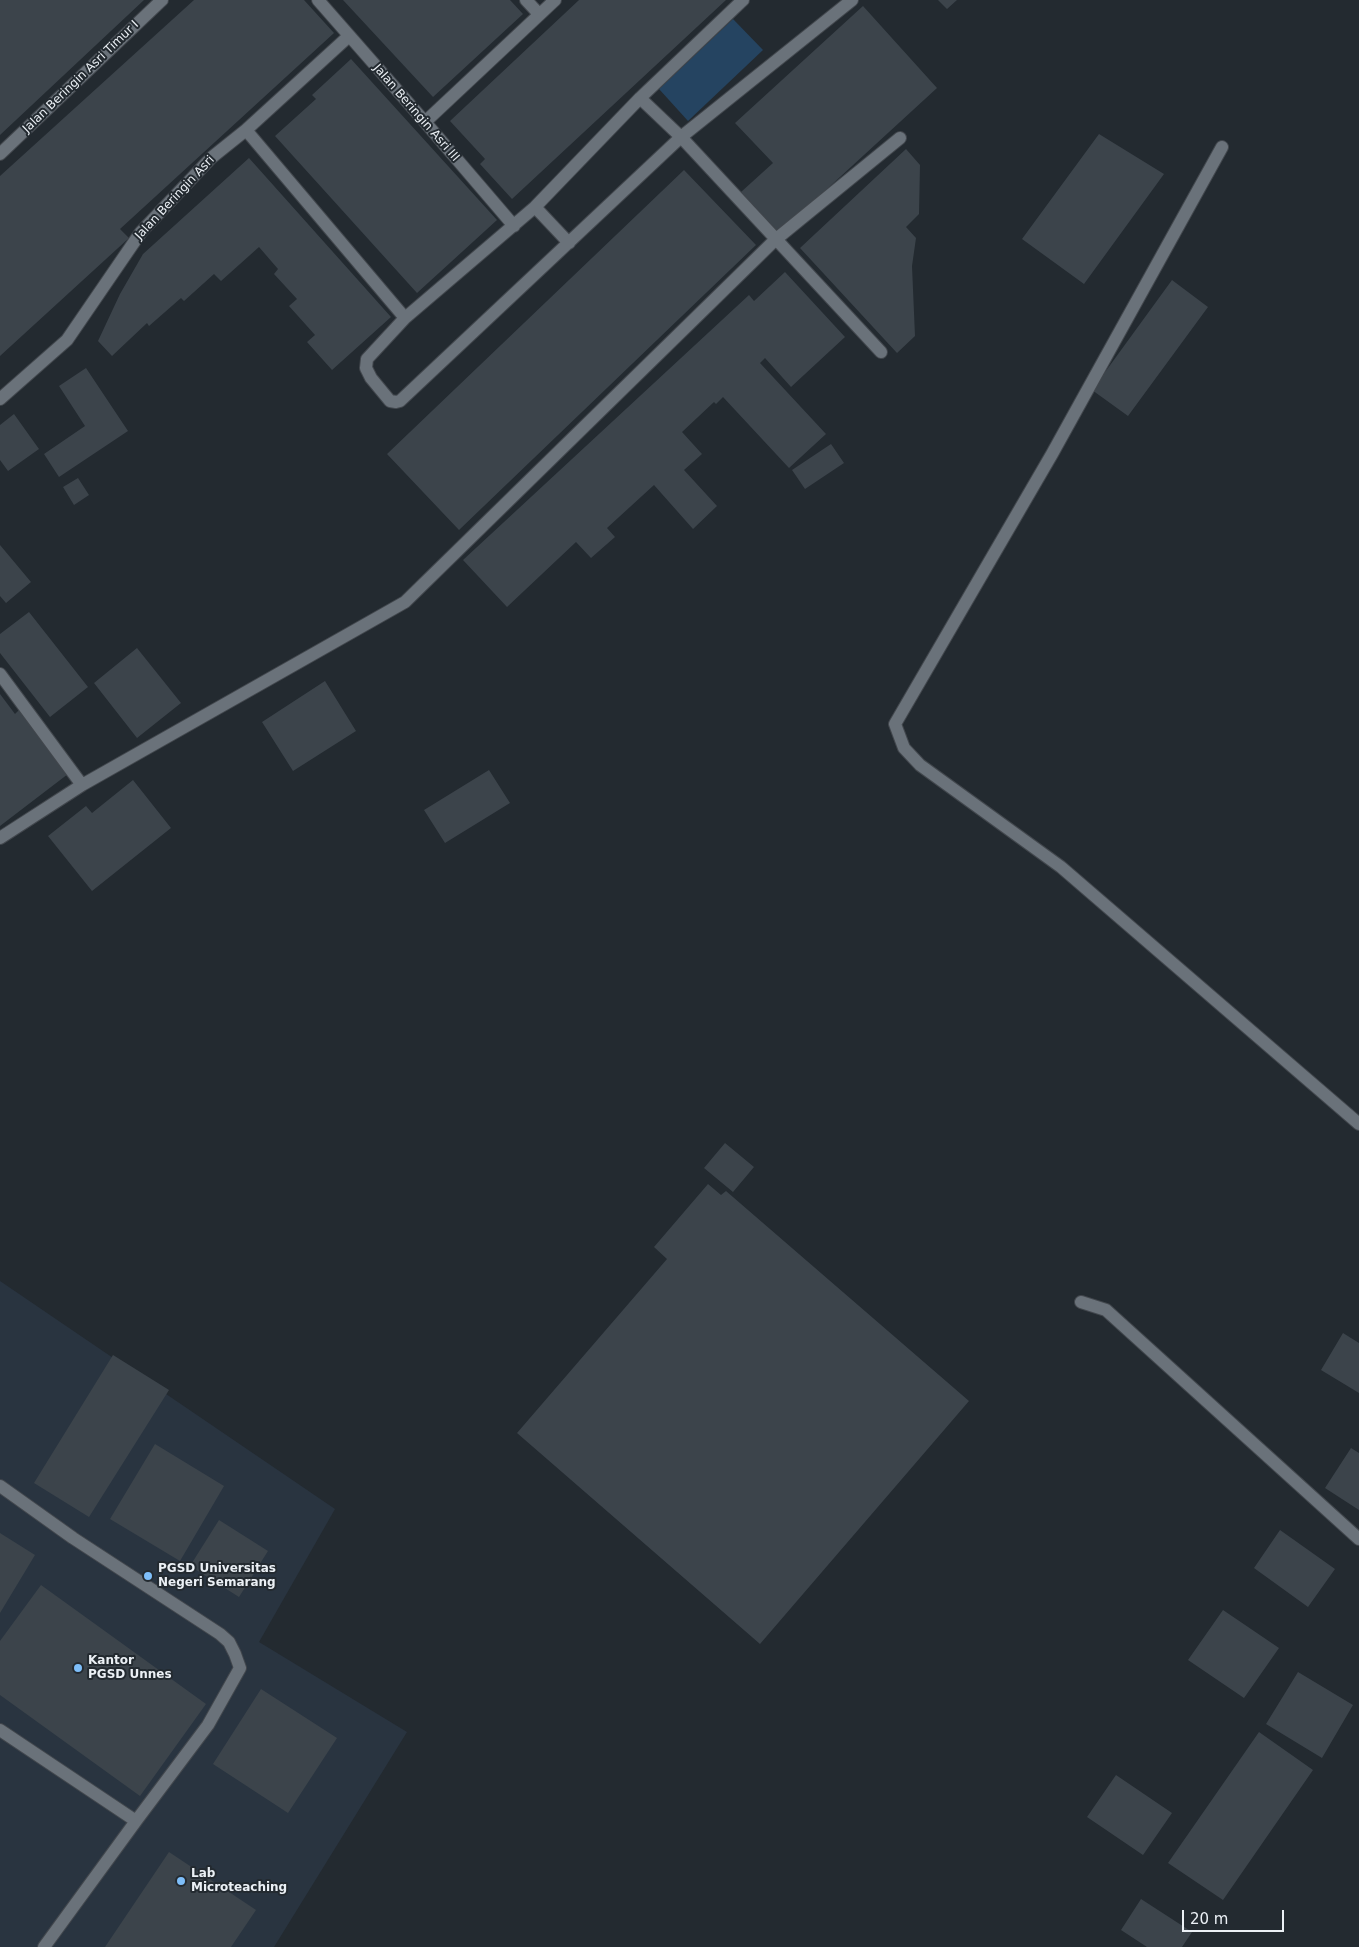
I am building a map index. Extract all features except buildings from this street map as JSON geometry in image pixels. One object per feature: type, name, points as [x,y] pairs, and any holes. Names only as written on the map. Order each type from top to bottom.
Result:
[{"type":"street","name":"Jalan Beringin Asri Timur I","points":[[0,154],[162,0]]},
{"type":"street","name":"Jalan Beringin Asri III","points":[[318,0],[514,226]]},
{"type":"street","points":[[526,0],[539,14]]},
{"type":"street","points":[[425,122],[555,0]]},
{"type":"street","points":[[743,0],[640,98],[535,207],[405,318],[366,359],[366,368],[371,378],[390,401],[400,401],[681,137],[852,0]]},
{"type":"street","name":"Jalan Beringin Asri","points":[[0,399],[67,340],[140,232],[211,158],[246,130],[349,36]]},
{"type":"street","points":[[640,98],[681,137],[881,352]]},
{"type":"street","points":[[246,130],[405,318]]},
{"type":"street","points":[[0,838],[82,784],[405,602],[775,240],[900,138]]},
{"type":"street","points":[[1222,147],[1052,454],[895,724],[904,748],[920,766],[1061,867],[1359,1124]]},
{"type":"street","points":[[535,207],[569,243]]},
{"type":"street","points":[[0,674],[82,784]]},
{"type":"street","points":[[1081,1302],[1106,1310],[1359,1539]]},
{"type":"street","points":[[0,1486],[73,1538],[220,1634],[229,1642],[240,1668],[202,1733],[44,1947]]},
{"type":"street","points":[[0,1730],[136,1821]]},
{"type":"shaded area","points":[[733,19],[763,50],[688,121],[659,89]]},
{"type":"shaded area","name":"PGSD Universitas Negeri Semarang","points":[[0,1281],[335,1509],[259,1642],[407,1732],[274,1947],[0,1947]]},
{"type":"place","name":"PGSD Universitas Negeri Semarang","points":[[148,1576]]},
{"type":"place","name":"Kantor PGSD Unnes","points":[[78,1668]]},
{"type":"place","name":"Lab Microteaching","points":[[181,1881]]}]
